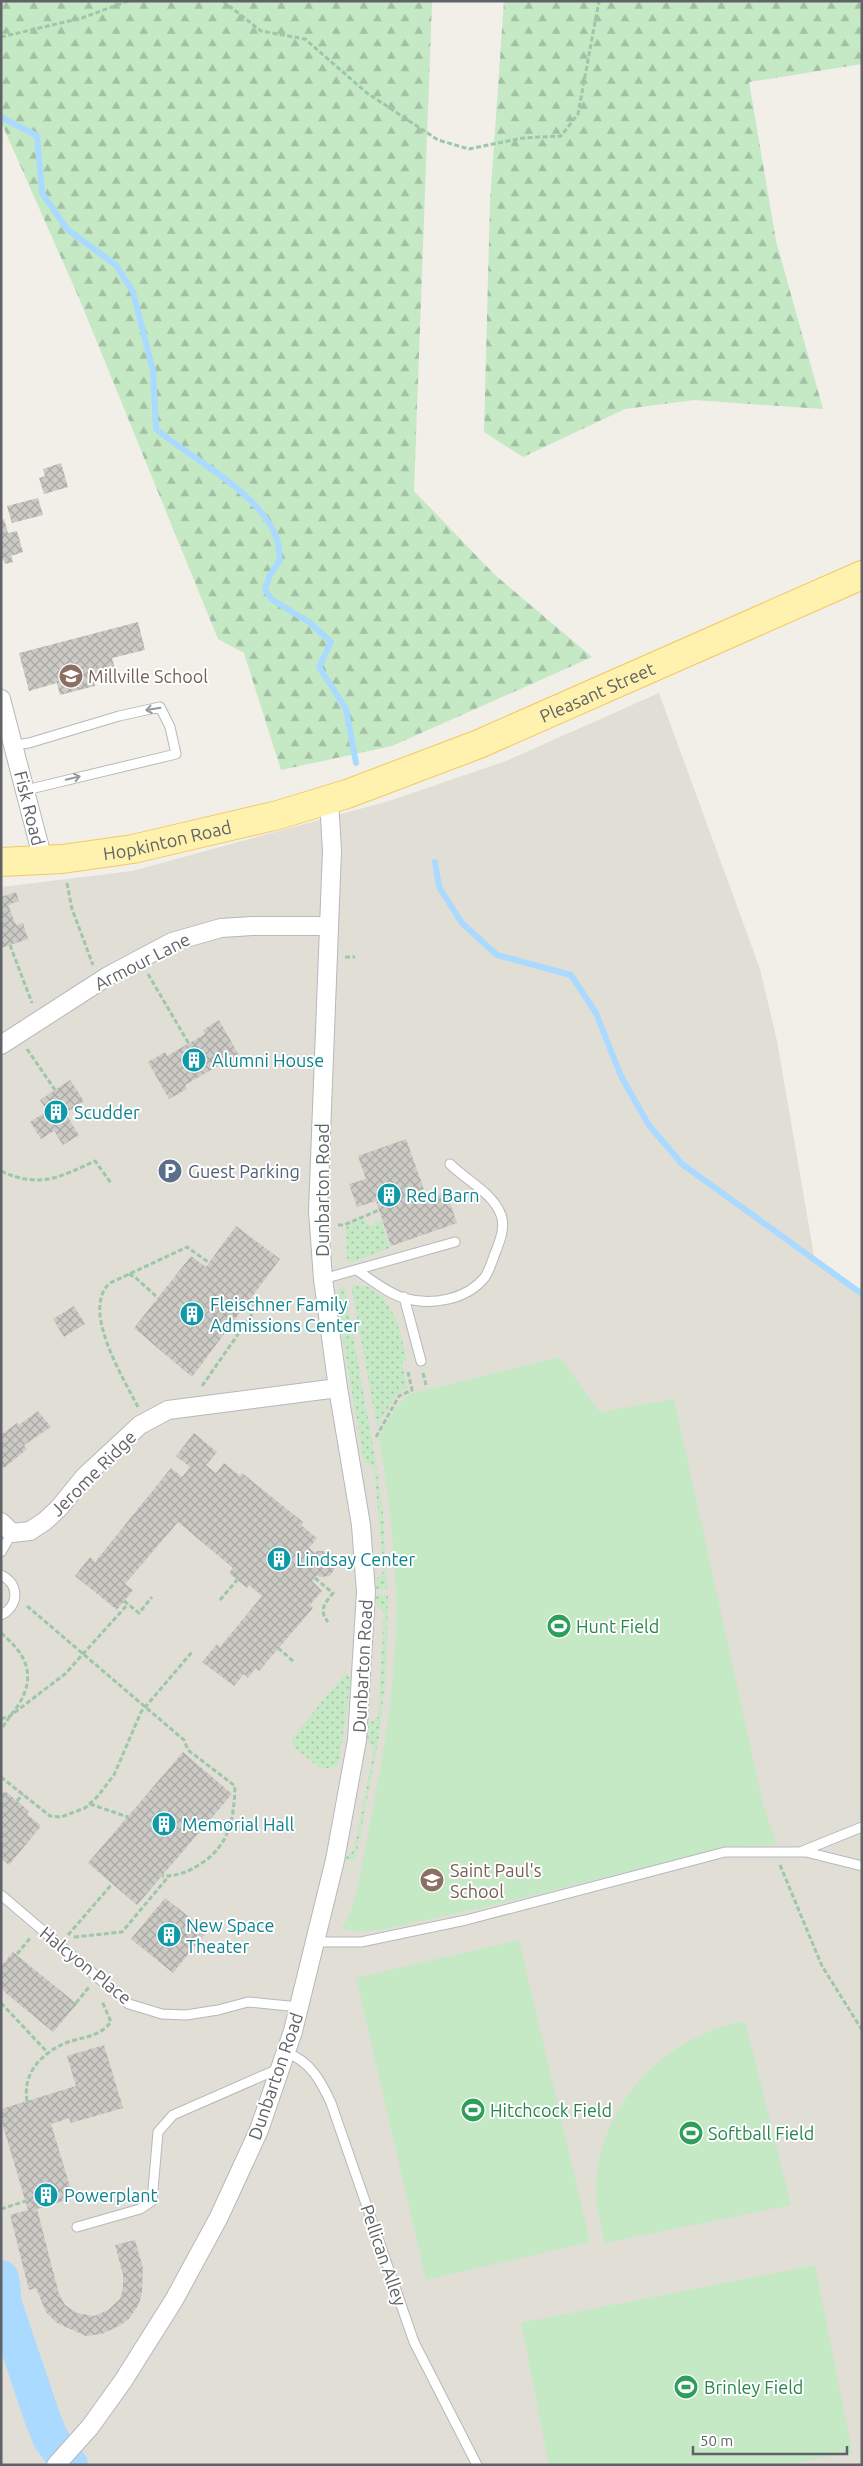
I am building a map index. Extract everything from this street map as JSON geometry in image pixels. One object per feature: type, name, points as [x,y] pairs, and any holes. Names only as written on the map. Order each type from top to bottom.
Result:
[{"type":"main road","name":"Pleasant Street","points":[[329,800],[479,744],[862,575]]},
{"type":"main road","name":"Hopkinton Road","points":[[1,862],[43,860],[133,849],[278,815],[329,800]]},
{"type":"street","name":"Fisk Road","points":[[1,700],[43,860]]},
{"type":"street","name":"Dunbarton Road","points":[[56,2465],[90,2427],[123,2381],[174,2300],[219,2216],[259,2130],[284,2061],[299,2007],[335,1860],[357,1740],[366,1592],[361,1525],[322,1279],[318,1211],[332,851],[329,800]]},
{"type":"street","name":"Armour Lane","points":[[1,1045],[98,982],[172,942],[221,928],[328,926]]},
{"type":"street","name":"Jerome Ridge","points":[[7,1527],[30,1530],[45,1521],[59,1508],[85,1476],[146,1422],[168,1410],[338,1388]]},
{"type":"lane","points":[[14,745],[29,744],[119,716],[160,707],[170,728],[176,754],[26,790]]},
{"type":"lane","points":[[358,1271],[404,1297],[433,1301],[461,1295],[486,1276],[500,1240],[503,1228],[502,1216],[496,1206],[450,1164]]},
{"type":"lane","points":[[322,1279],[358,1271],[455,1242]]},
{"type":"lane","points":[[404,1297],[421,1360]]},
{"type":"lane","points":[[1,1552],[7,1527]]},
{"type":"lane","points":[[1,1575],[9,1580],[15,1596],[12,1606],[1,1615]]},
{"type":"lane","points":[[800,1852],[862,1827]]},
{"type":"lane","points":[[314,1942],[362,1942],[466,1920],[725,1852],[800,1852],[822,1855],[862,1866]]},
{"type":"lane","name":"Halcyon Place","points":[[1,1895],[128,2004],[162,2014],[186,2016],[248,2002],[299,2007]]},
{"type":"lane","name":"Pellican Alley","points":[[284,2061],[300,2058],[320,2080],[331,2102],[414,2342],[477,2465]]},
{"type":"lane","points":[[77,2227],[140,2209],[152,2201],[158,2132],[173,2116],[284,2061]]},
{"type":"path","points":[[1,37],[82,18],[128,1]]},
{"type":"path","points":[[223,1],[261,31],[305,39],[367,93],[438,140],[469,149],[523,138],[560,136],[578,114],[599,1]]},
{"type":"path","points":[[66,880],[72,909],[98,982]]},
{"type":"path","points":[[10,945],[39,1020]]},
{"type":"path","points":[[140,958],[189,1044]]},
{"type":"path","points":[[17,1034],[55,1090]]},
{"type":"path","points":[[1,1171],[22,1178],[51,1180],[95,1161],[110,1183]]},
{"type":"path","points":[[329,1225],[344,1225],[379,1210]]},
{"type":"path","points":[[146,1422],[106,1341],[100,1320],[99,1303],[106,1286],[188,1247],[208,1262]]},
{"type":"path","points":[[128,1274],[136,1278],[158,1298]]},
{"type":"path","points":[[188,1407],[257,1307],[249,1301]]},
{"type":"path","points":[[376,1437],[400,1396],[412,1390],[408,1372]]},
{"type":"path","points":[[315,1578],[333,1593],[322,1607],[322,1612],[328,1622]]},
{"type":"path","points":[[220,1600],[237,1580]]},
{"type":"path","points":[[15,1596],[144,1708],[184,1740],[188,1750],[235,1786],[232,1815],[222,1846],[214,1854],[190,1870],[178,1875],[162,1876]]},
{"type":"path","points":[[1,1720],[10,1716],[65,1674],[83,1656],[126,1602],[139,1613],[152,1597]]},
{"type":"path","points":[[1,1633],[22,1653],[27,1664],[27,1683],[20,1703],[1,1730]]},
{"type":"path","points":[[278,1648],[294,1662]]},
{"type":"path","points":[[1,1777],[50,1816],[69,1815],[90,1804],[114,1774],[132,1729],[144,1708],[192,1652]]},
{"type":"path","points":[[17,1801],[23,1794]]},
{"type":"path","points":[[90,1804],[128,1816]]},
{"type":"path","points":[[776,1853],[822,1966],[862,2030]]},
{"type":"path","points":[[112,1884],[66,1938],[122,1932],[169,1876]]},
{"type":"path","points":[[17,1954],[39,1927]]},
{"type":"path","points":[[76,2003],[96,1978]]},
{"type":"path","points":[[27,2101],[26,2080],[31,2070],[60,2046],[101,2032],[110,2022],[96,1978]]},
{"type":"path","points":[[1,2003],[49,2054]]},
{"type":"path","points":[[1,2208],[26,2202]]},
{"type":"shaded area","name":"Saint Paul's School","points":[[659,693],[760,969],[777,1041],[815,1261],[862,1295],[862,2465],[1,2465],[1,887],[132,871],[389,801],[506,761]]},
{"type":"green space","points":[[1,1],[432,1],[414,491],[495,575],[592,657],[392,746],[281,770],[244,653],[218,639],[79,298],[1,122]]},
{"type":"green space","points":[[504,1],[862,1],[862,64],[749,82],[776,241],[823,409],[694,400],[625,409],[523,457],[484,432],[490,202]]},
{"type":"green space","points":[[363,1219],[368,1225],[374,1225],[375,1220],[381,1220],[390,1248],[356,1261],[347,1261],[346,1226]]},
{"type":"green space","points":[[351,1284],[365,1286],[376,1292],[384,1300],[397,1322],[407,1360],[402,1362],[407,1388],[396,1395],[377,1427]]},
{"type":"green space","points":[[344,1285],[376,1463],[383,1513],[387,1589],[376,1590],[376,1580],[384,1571],[374,1468],[364,1461],[336,1301],[337,1292]]},
{"type":"green space","name":"Hunt Field","points":[[560,1357],[600,1412],[674,1399],[763,1804],[777,1845],[731,1846],[498,1904],[390,1928],[359,1931],[341,1928],[354,1903],[381,1766],[393,1678],[396,1587],[388,1496],[379,1437],[396,1407],[409,1394]]},
{"type":"green space","points":[[376,1595],[388,1595],[386,1672],[379,1738],[355,1861],[343,1859],[354,1850],[374,1749],[367,1738],[368,1724],[378,1717],[384,1613],[376,1604]]},
{"type":"green space","points":[[347,1673],[351,1680],[339,1762],[335,1767],[321,1769],[295,1748],[292,1739]]},
{"type":"green space","name":"Hitchcock Field","points":[[519,1940],[590,2242],[426,2280],[356,1978]]},
{"type":"green space","name":"Softball Field","points":[[745,2021],[791,2205],[605,2243],[597,2208],[596,2194],[600,2156],[610,2128],[624,2102],[642,2078],[663,2058],[688,2041],[716,2029]]},
{"type":"green space","name":"Brinley Field","points":[[815,2265],[852,2452],[785,2465],[549,2465],[521,2323]]},
{"type":"building","points":[[61,463],[68,487],[44,494],[39,478],[45,476],[43,469]]},
{"type":"building","points":[[38,498],[43,515],[12,523],[7,506]]},
{"type":"building","points":[[4,519],[8,533],[17,531],[23,552],[11,556],[13,562],[5,564],[3,559],[1,559],[1,520]]},
{"type":"building","points":[[138,622],[145,650],[112,658],[115,669],[92,675],[95,686],[60,695],[57,683],[29,691],[19,653]]},
{"type":"building","points":[[16,892],[19,901],[8,905],[16,925],[23,923],[28,939],[1,948],[1,897]]},
{"type":"building","name":"Alumni House","points":[[219,1020],[241,1059],[226,1067],[221,1064],[185,1085],[187,1089],[169,1099],[148,1062],[165,1052],[167,1056],[205,1034],[203,1030]]},
{"type":"building","name":"Scudder","points":[[70,1080],[84,1101],[65,1113],[79,1135],[63,1145],[54,1131],[41,1139],[30,1122],[47,1111],[40,1100]]},
{"type":"building","name":"Red Barn","points":[[406,1139],[427,1198],[446,1192],[457,1223],[391,1246],[376,1201],[357,1207],[349,1184],[366,1179],[358,1156]]},
{"type":"building","name":"Fleischner Family Admissions Center","points":[[236,1226],[280,1259],[192,1377],[134,1328],[191,1256],[206,1267]]},
{"type":"building","points":[[74,1306],[85,1324],[64,1337],[53,1319]]},
{"type":"building","points":[[38,1411],[51,1427],[24,1445],[27,1449],[4,1468],[1,1465],[1,1435]]},
{"type":"building","name":"Lindsay Center","points":[[194,1433],[217,1452],[206,1465],[216,1473],[224,1463],[240,1476],[242,1473],[303,1522],[301,1525],[317,1538],[309,1548],[315,1553],[317,1551],[329,1551],[336,1557],[336,1567],[330,1576],[320,1577],[317,1575],[312,1581],[322,1591],[310,1605],[313,1608],[259,1671],[255,1669],[248,1678],[244,1674],[234,1686],[202,1662],[217,1644],[220,1647],[262,1596],[249,1585],[247,1588],[229,1573],[233,1568],[178,1522],[125,1584],[133,1590],[117,1610],[75,1576],[90,1557],[95,1562],[171,1468],[182,1477],[190,1467],[176,1456]]},
{"type":"building","name":"Memorial Hall","points":[[183,1752],[232,1794],[137,1905],[88,1863]]},
{"type":"building","points":[[5,1791],[29,1811],[27,1814],[41,1826],[9,1865],[1,1859],[1,1792]]},
{"type":"building","name":"New Space Theater","points":[[165,1898],[207,1931],[173,1973],[131,1939]]},
{"type":"building","points":[[13,1952],[77,2004],[53,2032],[1,1989],[1,1966]]},
{"type":"building","name":"Powerplant","points":[[104,2045],[123,2108],[71,2123],[69,2118],[51,2124],[71,2190],[66,2200],[37,2209],[59,2294],[65,2305],[77,2313],[94,2316],[108,2310],[120,2299],[123,2287],[123,2274],[115,2245],[135,2240],[143,2268],[142,2292],[139,2304],[129,2319],[119,2326],[102,2334],[86,2336],[57,2323],[46,2312],[36,2288],[29,2290],[10,2215],[28,2210],[1,2119],[1,2109],[76,2086],[67,2056]]},
{"type":"waterway","points":[[1,117],[37,136],[42,193],[68,230],[116,265],[133,292],[153,371],[156,429],[223,477],[255,505],[267,520],[277,539],[280,560],[270,575],[265,589],[271,599],[309,622],[331,642],[319,667],[346,709],[356,763]]},
{"type":"waterway","points":[[435,862],[439,887],[462,923],[497,955],[571,975],[596,1013],[621,1076],[648,1124],[682,1164],[862,1294]]},
{"type":"waterway","points":[[1,2278],[4,2304],[42,2417],[51,2439],[70,2465]]},
{"type":"place","name":"Millville School","points":[[71,676]]},
{"type":"place","name":"Alumni House","points":[[194,1060]]},
{"type":"place","name":"Scudder","points":[[56,1112]]},
{"type":"place","name":"Guest Parking","points":[[170,1171]]},
{"type":"place","name":"Red Barn","points":[[389,1195]]},
{"type":"place","name":"Fleischner Family Admissions Center","points":[[192,1314]]},
{"type":"place","name":"Lindsay Center","points":[[279,1559]]},
{"type":"place","name":"Hunt Field","points":[[559,1626]]},
{"type":"place","name":"Memorial Hall","points":[[164,1824]]},
{"type":"place","name":"Saint Paul's School","points":[[432,1880]]},
{"type":"place","name":"New Space Theater","points":[[169,1935]]},
{"type":"place","name":"Hitchcock Field","points":[[473,2110]]},
{"type":"place","name":"Softball Field","points":[[691,2133]]},
{"type":"place","name":"Powerplant","points":[[46,2195]]},
{"type":"place","name":"Brinley Field","points":[[686,2387]]}]
